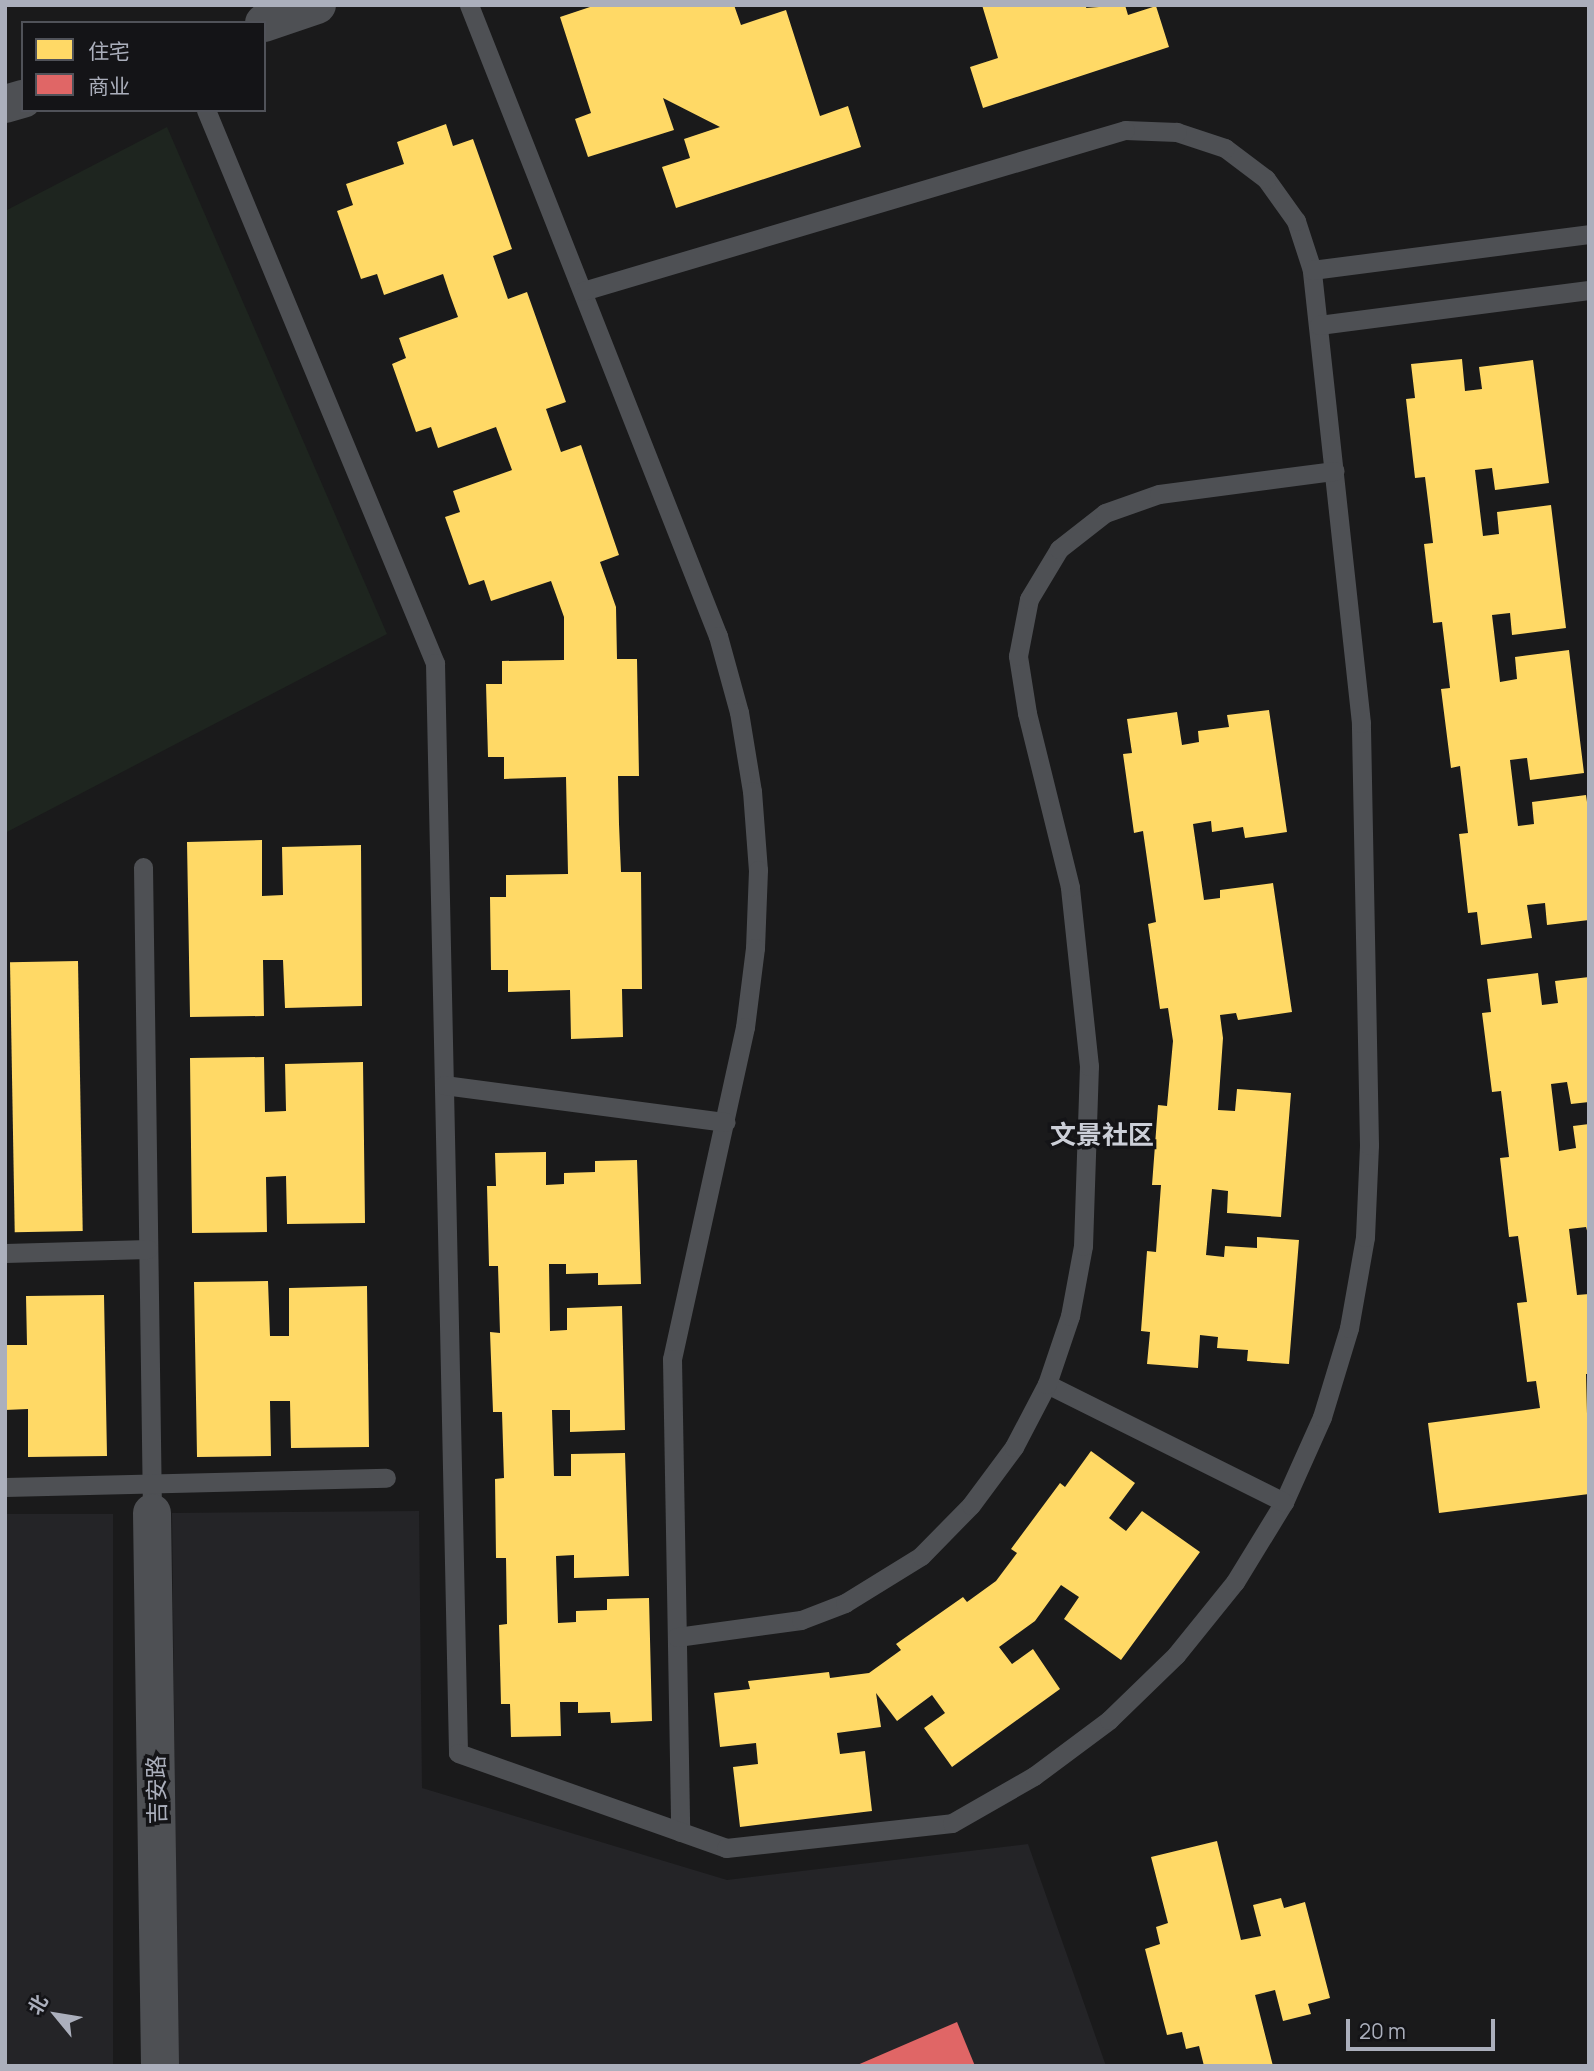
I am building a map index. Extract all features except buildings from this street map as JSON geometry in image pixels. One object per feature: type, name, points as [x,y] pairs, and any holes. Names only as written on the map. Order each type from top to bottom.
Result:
[{"type":"street","points":[[266,22],[317,5]]},
{"type":"street","name":"吉安路","points":[[152,1498],[160,2066]]},
{"type":"lane","points":[[469,5],[718,636],[741,725],[752,791],[758,870],[755,935],[745,1027],[672,1359],[680,1832]]},
{"type":"lane","points":[[207,112],[435,663],[458,1754],[726,1849],[953,1822],[1034,1776],[1109,1720],[1176,1655],[1227,1593],[1284,1502],[1322,1417],[1349,1328],[1365,1237],[1369,1145],[1361,723],[1312,270],[1296,221],[1266,179],[1225,148],[1177,132],[1125,130],[583,290]]},
{"type":"lane","points":[[1312,270],[1589,234]]},
{"type":"lane","points":[[1319,325],[1589,290]]},
{"type":"lane","points":[[677,1637],[801,1620],[845,1603],[921,1556],[971,1505],[1014,1447],[1047,1384],[1070,1316],[1083,1246],[1089,1066],[1070,887],[1027,713],[1018,656],[1030,599],[1059,549],[1105,513],[1159,494],[1334,471]]},
{"type":"lane","points":[[143,867],[152,1498]]},
{"type":"lane","points":[[444,1085],[726,1122]]},
{"type":"lane","points":[[5,1253],[148,1249]]},
{"type":"lane","points":[[1047,1384],[1284,1502]]},
{"type":"lane","points":[[5,1487],[152,1498],[386,1478]]},
{"type":"shaded area","points":[[167,127],[387,634],[5,833],[5,211]]},
{"type":"shaded area","points":[[419,1511],[422,1788],[727,1880],[1028,1844],[1106,2066],[178,2066],[172,1513]]},
{"type":"shaded area","points":[[5,1514],[113,1514],[113,2066],[5,2066]]},
{"type":"district","name":"文景社区","points":[[1102,1135]]}]
